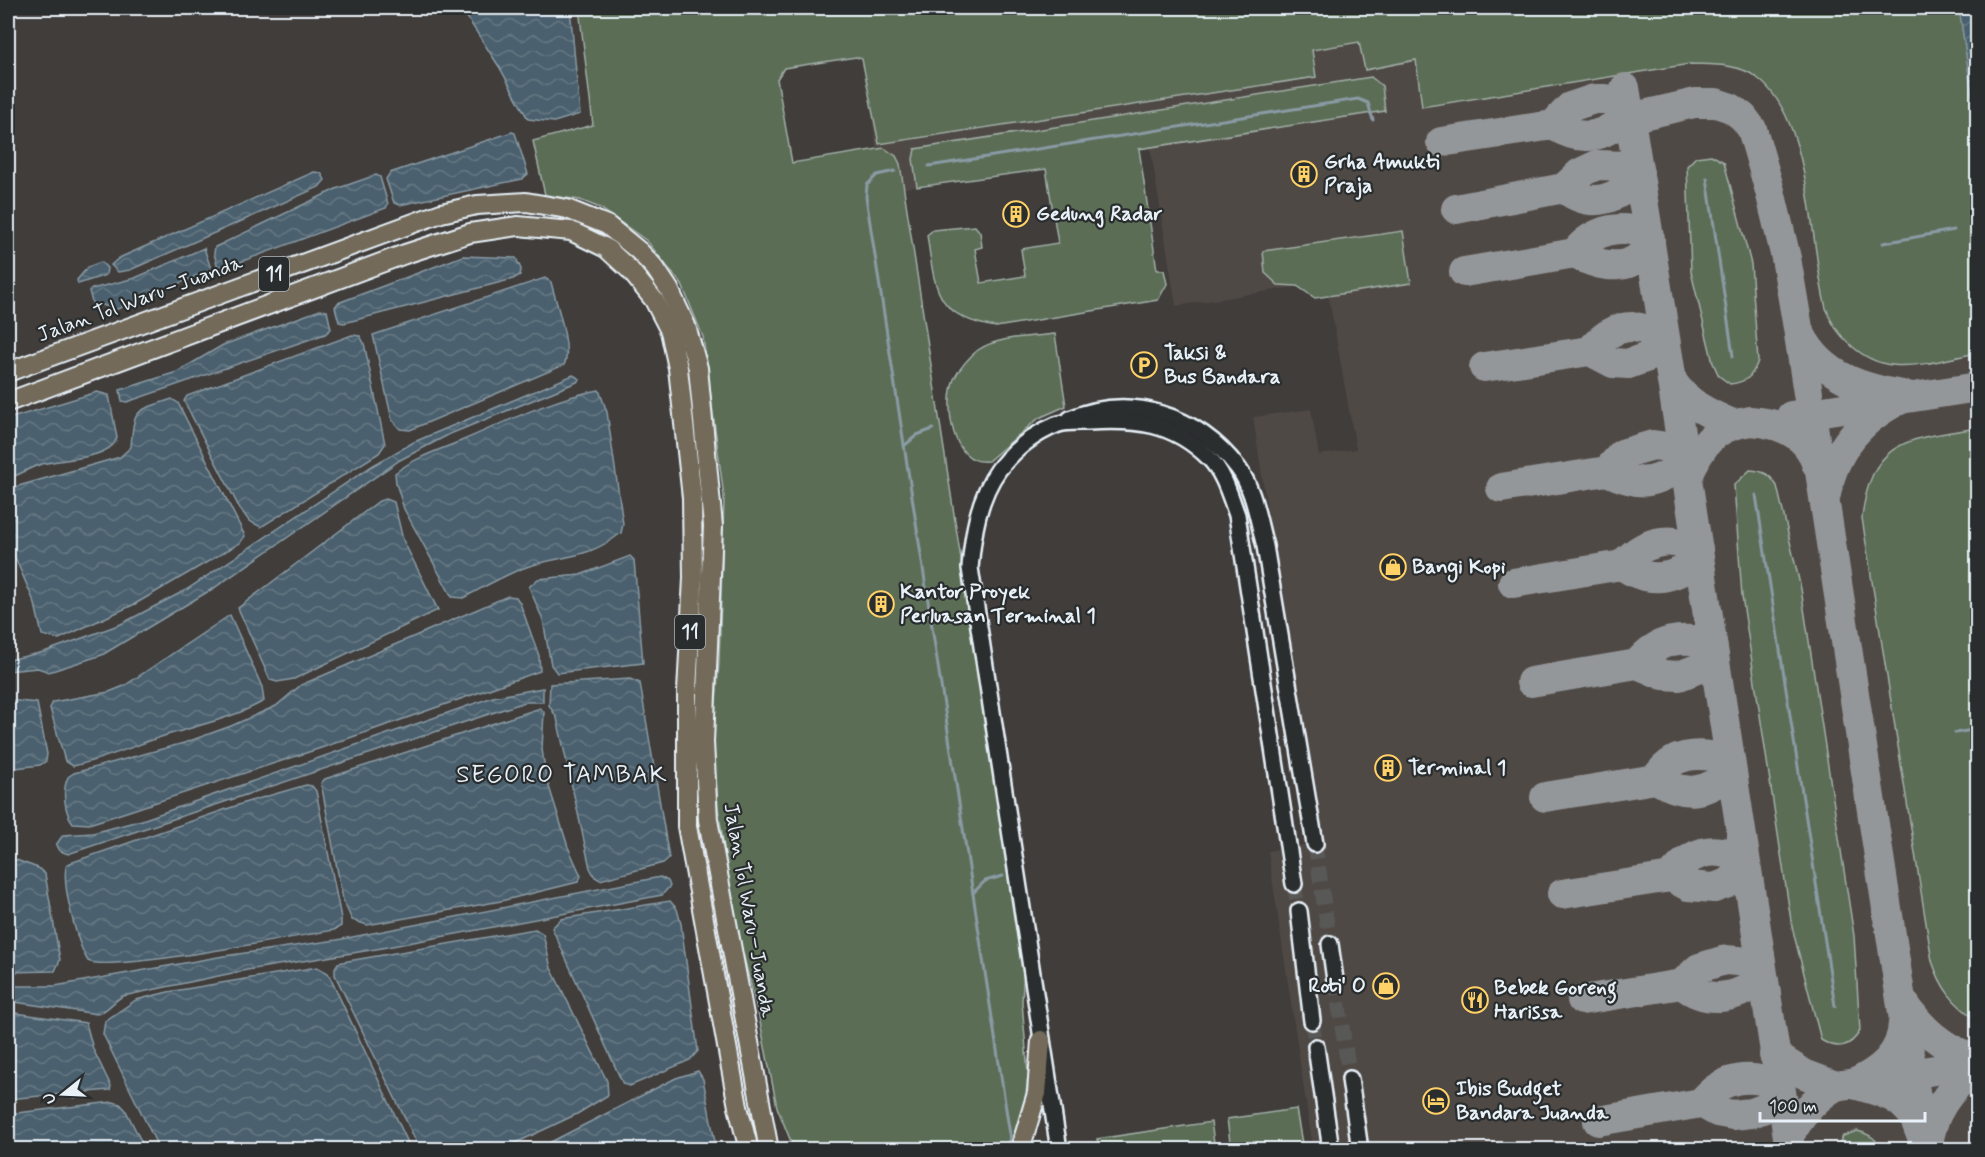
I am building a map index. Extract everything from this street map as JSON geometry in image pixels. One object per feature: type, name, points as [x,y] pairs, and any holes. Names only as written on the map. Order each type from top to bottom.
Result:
[{"type":"highway","name":"Jalan Tol Waru–Juanda","points":[[8,372],[441,213],[487,204],[526,202],[567,209],[607,225],[639,251],[655,268],[678,307],[698,368],[713,526],[704,741],[708,820],[769,1149]]},
{"type":"highway","name":"Jalan Tol Waru–Juanda","points":[[8,402],[405,254],[471,232],[518,226],[571,231],[589,238],[630,270],[654,300],[670,331],[678,368],[692,498],[693,578],[687,691],[687,826],[738,1107],[749,1149]]},
{"type":"highway","points":[[1020,1149],[1036,1093],[1041,1040]]},
{"type":"street","points":[[1059,1149],[969,568],[974,522],[998,471],[1020,447],[1059,423],[1087,411],[1120,406],[1155,411],[1191,426],[1221,450],[1239,469],[1254,502],[1265,546],[1315,844]]},
{"type":"street","points":[[1059,423],[1119,420],[1151,423],[1185,438],[1210,459],[1226,485],[1237,515],[1250,591],[1294,884]]},
{"type":"street","points":[[1250,591],[1265,546]]},
{"type":"street","points":[[1299,911],[1312,1021]]},
{"type":"street","points":[[1330,944],[1335,980]]},
{"type":"street","points":[[1316,1047],[1330,1149]]},
{"type":"street","points":[[1350,1079],[1360,1149]]},
{"type":"shaded area","points":[[1977,8],[1977,1149],[1313,1149],[1268,851],[1318,842],[1253,417],[1311,409],[1319,455],[1356,449],[1326,282],[1176,306],[1150,146],[940,184],[882,191],[871,110],[1253,48]]},
{"type":"green space","points":[[579,8],[1977,8],[1977,353],[1924,364],[1892,365],[1881,363],[1860,353],[1843,337],[1826,308],[1806,184],[1799,151],[1789,122],[1775,96],[1756,77],[1733,67],[1690,64],[1422,107],[1416,60],[1365,70],[1359,42],[1312,50],[1316,77],[879,144],[862,59],[856,57],[784,68],[777,79],[792,163],[884,148],[896,156],[900,164],[1024,968],[1022,1002],[1028,1074],[1025,1106],[1016,1130],[1004,1149],[794,1149],[777,1107],[759,1017],[736,926],[718,808],[713,743],[719,662],[724,497],[703,337],[682,285],[647,241],[600,208],[580,200],[545,195],[533,141],[593,125]]},
{"type":"green space","points":[[1371,77],[1382,86],[1385,111],[1139,149],[1157,270],[1164,270],[1167,284],[1158,300],[996,327],[960,316],[941,297],[932,270],[927,235],[933,230],[975,226],[980,232],[982,247],[975,249],[981,283],[1025,276],[1021,249],[1058,243],[1046,169],[917,187],[913,159],[915,149]]},
{"type":"green space","points":[[1711,155],[1724,162],[1751,264],[1758,361],[1748,378],[1730,384],[1719,376],[1713,363],[1691,272],[1687,166],[1696,157]]},
{"type":"green space","points":[[1403,231],[1411,283],[1315,298],[1297,286],[1278,285],[1265,273],[1263,251]]},
{"type":"green space","points":[[1055,334],[1066,406],[1039,418],[988,461],[976,460],[966,454],[958,444],[953,431],[950,403],[954,379],[961,367],[986,345],[1015,338]]},
{"type":"green space","points":[[1978,428],[1977,1020],[1949,995],[1932,961],[1862,518],[1874,472],[1884,457],[1897,447],[1913,440]]},
{"type":"green space","points":[[1750,470],[1766,474],[1777,486],[1801,589],[1854,936],[1860,1031],[1852,1041],[1843,1046],[1832,1045],[1821,1040],[1792,927],[1742,596],[1734,485]]},
{"type":"green space","points":[[1296,1109],[1303,1149],[1231,1149],[1227,1119]]},
{"type":"green space","points":[[1211,1122],[1215,1149],[1099,1149],[1097,1139]]},
{"type":"green space","points":[[1857,1131],[1872,1137],[1880,1149],[1836,1149],[1843,1136]]},
{"type":"water","points":[[461,8],[570,8],[580,114],[554,122],[528,119],[500,68]]},
{"type":"water","points":[[1959,8],[1976,8],[1977,128]]},
{"type":"water","points":[[512,132],[515,133],[528,174],[522,179],[400,205],[394,203],[386,179],[390,173]]},
{"type":"water","points":[[314,172],[321,173],[325,180],[319,187],[130,270],[118,272],[111,265],[119,258]]},
{"type":"water","points":[[376,175],[380,177],[388,204],[386,208],[224,268],[217,265],[215,247],[336,189]]},
{"type":"water","points":[[204,248],[211,269],[209,271],[115,310],[103,305],[93,306],[89,291],[92,289],[135,278]]},
{"type":"water","points":[[463,256],[516,258],[521,269],[520,275],[513,279],[344,323],[339,322],[335,307],[338,303]]},
{"type":"water","points":[[101,262],[107,268],[106,275],[78,284],[77,280],[88,267]]},
{"type":"water","points":[[545,278],[551,282],[565,336],[564,365],[410,430],[400,429],[392,420],[373,335]]},
{"type":"water","points":[[320,310],[327,311],[331,329],[325,334],[127,402],[122,401],[120,390],[177,372],[223,345]]},
{"type":"water","points":[[352,335],[360,336],[364,343],[385,444],[379,453],[261,527],[249,521],[239,507],[184,401],[187,396]]},
{"type":"water","points":[[573,375],[580,379],[577,382],[450,434],[400,460],[214,588],[102,655],[49,672],[38,668],[8,671],[8,660],[44,652],[121,624],[186,590],[372,466],[414,442]]},
{"type":"water","points":[[599,390],[607,412],[623,524],[621,533],[595,549],[535,564],[499,579],[463,598],[452,597],[404,509],[395,473],[427,455],[529,412],[564,399]]},
{"type":"water","points":[[97,392],[109,395],[117,438],[112,445],[94,455],[39,465],[8,478],[8,419]]},
{"type":"water","points":[[172,399],[178,403],[245,536],[240,543],[135,604],[59,639],[42,635],[35,604],[8,541],[8,493],[15,487],[120,457],[131,447],[133,424],[139,413],[150,406]]},
{"type":"water","points":[[386,499],[394,502],[403,540],[438,610],[294,679],[277,682],[270,680],[238,608],[379,501]]},
{"type":"water","points":[[630,556],[634,560],[643,663],[557,673],[551,665],[543,620],[529,587],[538,579],[580,575]]},
{"type":"water","points":[[508,596],[516,597],[520,603],[539,656],[540,671],[321,748],[105,819],[89,824],[73,823],[70,818],[66,807],[65,788],[68,777],[74,773],[184,743],[231,726],[276,706],[301,685]]},
{"type":"water","points":[[230,615],[262,687],[264,701],[228,717],[167,735],[97,760],[73,766],[65,761],[50,708],[53,702],[109,692],[124,686]]},
{"type":"water","points":[[630,679],[640,683],[669,858],[663,863],[600,880],[595,877],[590,868],[557,718],[549,705],[550,684]]},
{"type":"water","points":[[543,688],[543,702],[525,702],[68,854],[60,851],[56,845],[63,835],[93,833],[142,820],[493,697]]},
{"type":"water","points":[[8,700],[37,703],[47,754],[46,761],[40,765],[8,769]]},
{"type":"water","points":[[540,708],[544,712],[542,749],[546,777],[568,847],[581,876],[578,882],[501,901],[367,925],[352,920],[343,900],[321,783],[325,779]]},
{"type":"water","points":[[306,785],[312,786],[316,791],[341,926],[334,930],[166,958],[131,962],[88,961],[71,913],[65,873],[67,864],[247,802]]},
{"type":"water","points":[[8,857],[38,868],[45,874],[60,960],[55,971],[8,972]]},
{"type":"water","points":[[660,877],[668,881],[670,886],[662,895],[371,950],[247,970],[123,996],[97,1014],[8,1001],[8,986],[55,986],[224,956],[337,940]]},
{"type":"water","points":[[670,901],[677,909],[681,924],[698,1051],[690,1060],[630,1086],[623,1084],[552,928],[561,919]]},
{"type":"water","points":[[535,929],[543,934],[551,968],[607,1081],[608,1095],[577,1114],[503,1149],[420,1149],[335,975],[335,968],[338,963],[348,961]]},
{"type":"water","points":[[317,967],[328,973],[411,1149],[159,1149],[103,1034],[105,1021],[136,1000],[168,992]]},
{"type":"water","points":[[8,1012],[86,1023],[93,1049],[111,1086],[110,1090],[88,1092],[75,1098],[62,1094],[8,1099]]},
{"type":"water","points":[[698,1071],[703,1079],[715,1142],[711,1149],[537,1149],[676,1078]]},
{"type":"water","points":[[113,1102],[125,1109],[145,1149],[8,1149],[8,1114]]},
{"type":"waterway","points":[[1680,8],[1681,12]]},
{"type":"waterway","points":[[929,166],[1358,99],[1368,103],[1373,120]]},
{"type":"waterway","points":[[895,171],[877,175],[867,185],[866,197],[1012,1148]]},
{"type":"waterway","points":[[1707,178],[1733,356]]},
{"type":"waterway","points":[[1883,243],[1954,230]]},
{"type":"waterway","points":[[904,446],[917,435],[933,429]]},
{"type":"waterway","points":[[1756,495],[1835,1006]]},
{"type":"waterway","points":[[1955,733],[1978,729]]},
{"type":"waterway","points":[[973,893],[985,881],[1003,876]]},
{"type":"taxiway","points":[[1625,88],[1672,381],[1692,402],[1733,424]]},
{"type":"taxiway","points":[[1441,142],[1553,125],[1570,107],[1594,99],[1606,99],[1628,106]]},
{"type":"taxiway","points":[[1630,118],[1695,103],[1716,103],[1731,108],[1743,117],[1752,129],[1770,191],[1786,258],[1798,328],[1924,1150]]},
{"type":"taxiway","points":[[1553,125],[1574,134],[1594,135],[1612,127],[1629,112]]},
{"type":"taxiway","points":[[1456,209],[1564,188],[1580,173],[1597,165],[1628,166],[1639,173],[1623,190],[1604,199],[1584,199],[1564,188]]},
{"type":"taxiway","points":[[1464,272],[1575,253],[1590,238],[1610,230],[1631,230],[1650,239],[1645,250],[1629,263],[1607,265],[1575,253]]},
{"type":"taxiway","points":[[1484,367],[1590,351],[1613,363],[1628,364],[1656,354],[1665,342],[1645,329],[1626,327],[1607,335],[1590,351]]},
{"type":"taxiway","points":[[1801,335],[1821,362],[1846,379],[1876,390],[1908,396],[1878,413],[1854,434],[1836,461],[1826,494]]},
{"type":"taxiway","points":[[1672,381],[1790,1150]]},
{"type":"taxiway","points":[[1791,416],[1978,387]]},
{"type":"taxiway","points":[[1750,421],[1771,424],[1790,431],[1806,444],[1816,463]]},
{"type":"taxiway","points":[[1688,477],[1702,448],[1709,440],[1725,429],[1746,422]]},
{"type":"taxiway","points":[[1501,488],[1607,471],[1622,454],[1653,445],[1667,447],[1684,455]]},
{"type":"taxiway","points":[[1607,471],[1629,480],[1647,481],[1665,476],[1685,463]]},
{"type":"taxiway","points":[[1513,583],[1622,565],[1639,550],[1657,543],[1677,542],[1698,549]]},
{"type":"taxiway","points":[[1622,565],[1642,575],[1662,577],[1681,571],[1699,559]]},
{"type":"taxiway","points":[[1637,664],[1653,649],[1670,641],[1711,642]]},
{"type":"taxiway","points":[[1531,682],[1637,664],[1663,675],[1679,676],[1702,667],[1714,657]]},
{"type":"taxiway","points":[[1656,779],[1670,763],[1688,756],[1698,755],[1729,760]]},
{"type":"taxiway","points":[[1545,797],[1656,779],[1676,789],[1704,789],[1731,772]]},
{"type":"taxiway","points":[[1671,877],[1687,861],[1704,853],[1723,852],[1744,860]]},
{"type":"taxiway","points":[[1562,894],[1671,877],[1688,886],[1714,888],[1728,883],[1745,870]]},
{"type":"taxiway","points":[[1582,1000],[1682,984],[1699,968],[1725,960],[1750,962],[1761,968]]},
{"type":"taxiway","points":[[1682,984],[1702,995],[1724,996],[1745,990],[1762,976]]},
{"type":"taxiway","points":[[1901,998],[1933,1037],[1954,1050],[1978,1060]]},
{"type":"taxiway","points":[[1903,1023],[1899,1044],[1888,1061],[1853,1084],[1884,1093],[1902,1103],[1915,1119],[1919,1130]]},
{"type":"taxiway","points":[[1774,1055],[1804,1074],[1836,1086]]},
{"type":"taxiway","points":[[1788,1137],[1808,1108],[1836,1086],[1978,1063]]},
{"type":"taxiway","points":[[1928,1147],[1933,1123],[1944,1102],[1959,1083],[1978,1068]]},
{"type":"taxiway","points":[[1701,1103],[1718,1088],[1737,1080],[1757,1080],[1779,1086]]},
{"type":"taxiway","points":[[1598,1121],[1701,1103],[1717,1112],[1733,1115],[1752,1113],[1768,1107],[1780,1094]]},
{"type":"tunnel","points":[[1315,844],[1330,944]]},
{"type":"tunnel","points":[[1294,884],[1299,911]]},
{"type":"tunnel","points":[[1335,980],[1350,1079]]},
{"type":"tunnel","points":[[1312,1021],[1316,1047]]},
{"type":"place","name":"Grha Amukti Praja","points":[[1304,174]]},
{"type":"place","name":"Gedung Radar","points":[[1016,214]]},
{"type":"place","name":"Taksi & Bus Bandara","points":[[1144,365]]},
{"type":"place","name":"Bangi Kopi","points":[[1393,567]]},
{"type":"place","name":"Kantor Proyek Perluasan Terminal 1","points":[[881,604]]},
{"type":"place","name":"Terminal 1","points":[[1388,768]]},
{"type":"place","name":"Roti' O","points":[[1386,986]]},
{"type":"place","name":"Bebek Goreng Harissa","points":[[1475,1000]]},
{"type":"place","name":"Ibis Budget Bandara Juanda","points":[[1436,1101]]},
{"type":"district","name":"SEGORO TAMBAK","points":[[562,775]]}]
